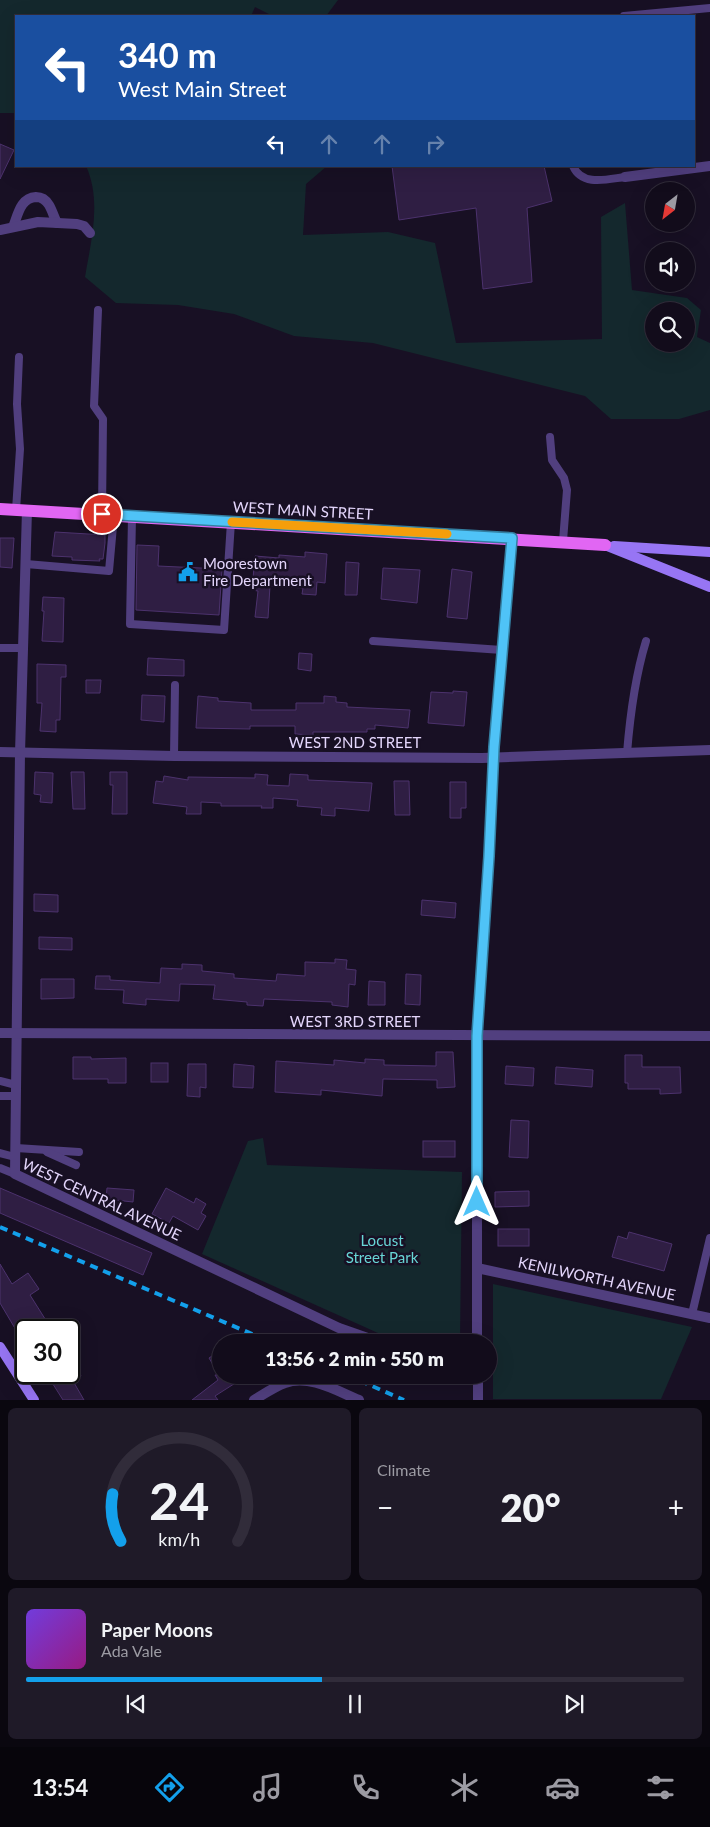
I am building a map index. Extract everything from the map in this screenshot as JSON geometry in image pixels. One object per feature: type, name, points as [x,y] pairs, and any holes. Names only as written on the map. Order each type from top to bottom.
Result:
[{"type":"main road","name":"WEST MAIN STREET","points":[[0,509],[605,545]]},
{"type":"main road","points":[[605,545],[710,552]]},
{"type":"main road","points":[[605,545],[710,587]]},
{"type":"main road","points":[[0,1347],[34,1400]]},
{"type":"street","points":[[625,177],[710,166]]},
{"type":"street","points":[[13,227],[22,205],[32,197],[40,197],[45,200],[57,223]]},
{"type":"street","points":[[0,230],[38,222],[84,226],[90,233]]},
{"type":"street","points":[[15,1174],[20,753],[26,564],[21,510]]},
{"type":"street","points":[[477,1334],[477,1036],[494,758],[512,538]]},
{"type":"street","name":"WEST 2ND STREET","points":[[0,752],[174,756],[494,758],[710,750]]},
{"type":"street","name":"WEST 3RD STREET","points":[[0,1033],[710,1036]]},
{"type":"street","name":"WEST CENTRAL AVENUE","points":[[15,1174],[339,1328],[356,1334]]},
{"type":"street","name":"KENILWORTH AVENUE","points":[[476,1268],[710,1318]]},
{"type":"street","points":[[254,1400],[286,1382],[299,1380],[312,1381],[359,1400]]},
{"type":"street","points":[[475,1384],[478,1400]]},
{"type":"lane","points":[[660,15],[680,14],[710,8]]},
{"type":"lane","points":[[573,167],[575,172],[583,178],[592,181],[625,177]]},
{"type":"lane","points":[[664,167],[671,170]]},
{"type":"lane","points":[[26,564],[109,571],[104,419],[94,406],[98,310]]},
{"type":"lane","points":[[19,357],[17,404],[21,510]]},
{"type":"lane","points":[[550,437],[552,460],[564,478],[567,490],[563,541]]},
{"type":"lane","points":[[132,516],[130,624],[224,630],[231,522]]},
{"type":"lane","points":[[372,641],[502,650]]},
{"type":"lane","points":[[627,754],[632,707],[640,661],[646,641]]},
{"type":"lane","points":[[0,648],[23,648]]},
{"type":"lane","points":[[174,756],[175,686]]},
{"type":"lane","points":[[0,1081],[16,1085]]},
{"type":"lane","points":[[0,1096],[16,1096]]},
{"type":"lane","points":[[43,1150],[76,1165]]},
{"type":"lane","points":[[0,1153],[43,1150],[79,1152]]},
{"type":"lane","name":"WEST CENTRAL AVENUE","points":[[0,1168],[15,1174]]},
{"type":"lane","points":[[692,1314],[710,1238]]},
{"type":"green space","points":[[0,0],[338,0],[327,15],[271,15],[255,7],[251,15],[15,15],[15,113],[0,113]]},
{"type":"green space","points":[[86,167],[326,167],[306,184],[303,235],[388,232],[435,243],[456,343],[602,339],[601,217],[625,203],[632,290],[687,298],[692,302],[645,302],[645,352],[695,352],[695,305],[701,310],[697,337],[710,343],[710,410],[679,419],[611,419],[585,396],[373,343],[294,336],[234,314],[178,305],[116,303],[85,277],[94,221],[91,179]]},
{"type":"green space","name":"Locust Street Park","points":[[263,1138],[267,1165],[462,1172],[460,1334],[380,1334],[202,1254],[248,1141]]},
{"type":"green space","points":[[493,1284],[692,1327],[661,1399],[493,1399],[493,1384],[497,1384],[497,1334],[493,1334]]},
{"type":"building","points":[[0,144],[14,150],[0,179]]},
{"type":"building","points":[[392,167],[544,167],[552,201],[527,208],[532,282],[483,289],[476,208],[399,220]]},
{"type":"building","points":[[55,532],[105,535],[103,559],[99,559],[100,561],[72,560],[72,557],[52,556]]},
{"type":"building","points":[[0,538],[14,538],[12,568],[0,567]]},
{"type":"building","points":[[137,545],[159,546],[158,566],[222,569],[219,615],[136,610]]},
{"type":"building","points":[[305,552],[327,554],[325,583],[317,582],[316,595],[302,594],[303,588],[270,586],[268,618],[255,617],[258,591],[252,590],[255,556],[279,558],[279,555],[305,557]]},
{"type":"building","points":[[346,562],[359,563],[357,595],[345,595]]},
{"type":"building","points":[[383,568],[420,570],[417,603],[381,599]]},
{"type":"building","points":[[452,569],[472,572],[467,619],[447,617]]},
{"type":"building","points":[[43,597],[64,598],[63,642],[42,641]]},
{"type":"building","points":[[299,653],[312,654],[311,671],[298,669]]},
{"type":"building","points":[[148,658],[184,660],[184,676],[147,675]]},
{"type":"building","points":[[37,664],[66,665],[66,677],[61,677],[60,720],[56,720],[56,732],[40,731],[42,703],[37,703]]},
{"type":"building","points":[[86,680],[101,680],[100,693],[86,693]]},
{"type":"building","points":[[453,691],[467,692],[464,726],[428,723],[431,692],[453,693]]},
{"type":"building","points":[[142,695],[165,696],[164,722],[141,720]]},
{"type":"building","points":[[198,696],[218,698],[218,701],[251,703],[251,710],[296,710],[296,703],[324,703],[324,696],[336,697],[336,702],[347,703],[347,707],[410,710],[408,728],[375,725],[375,729],[367,729],[367,732],[295,734],[295,726],[250,726],[250,729],[196,728]]},
{"type":"building","points":[[35,772],[53,773],[52,803],[40,802],[41,795],[34,794]]},
{"type":"building","points":[[71,772],[84,772],[85,809],[73,809]]},
{"type":"building","points":[[110,772],[127,772],[127,814],[112,814],[113,785],[110,785]]},
{"type":"building","points":[[255,774],[268,775],[267,785],[289,786],[290,774],[308,775],[308,780],[372,783],[369,811],[335,808],[335,816],[321,815],[322,808],[297,806],[298,800],[273,798],[273,808],[261,808],[262,806],[221,806],[221,803],[201,802],[201,814],[186,814],[187,807],[153,803],[156,781],[163,782],[164,776],[188,780],[188,777],[255,778]]},
{"type":"building","points":[[394,781],[409,781],[410,815],[395,815]]},
{"type":"building","points":[[450,782],[466,782],[466,808],[461,808],[461,818],[450,818]]},
{"type":"building","points":[[34,894],[58,895],[58,912],[34,911]]},
{"type":"building","points":[[422,900],[456,903],[455,918],[421,915]]},
{"type":"building","points":[[39,937],[72,938],[72,950],[39,949]]},
{"type":"building","points":[[335,959],[347,960],[346,969],[356,970],[355,985],[349,984],[348,1007],[332,1005],[332,1002],[264,999],[263,1006],[247,1005],[247,1002],[213,999],[215,985],[180,984],[179,1001],[146,999],[146,1005],[123,1003],[124,990],[95,989],[96,976],[110,976],[110,980],[160,983],[161,968],[182,969],[182,964],[202,965],[202,971],[234,974],[234,978],[276,981],[277,974],[305,976],[305,962],[335,963]]},
{"type":"building","points":[[406,974],[421,975],[420,1005],[405,1004]]},
{"type":"building","points":[[41,979],[74,979],[74,998],[41,999]]},
{"type":"building","points":[[369,981],[385,982],[385,1005],[368,1005]]},
{"type":"building","points":[[436,1052],[453,1052],[455,1087],[437,1088],[437,1080],[383,1079],[382,1096],[321,1090],[321,1095],[275,1092],[276,1061],[334,1065],[334,1060],[365,1063],[365,1059],[384,1060],[384,1065],[436,1066]]},
{"type":"building","points":[[625,1055],[642,1055],[642,1067],[680,1067],[681,1093],[660,1094],[660,1089],[628,1089],[628,1083],[625,1083]]},
{"type":"building","points":[[73,1057],[91,1057],[91,1059],[126,1058],[126,1083],[108,1083],[108,1079],[73,1079]]},
{"type":"building","points":[[151,1063],[168,1063],[168,1082],[151,1082]]},
{"type":"building","points":[[188,1064],[206,1064],[206,1088],[200,1087],[200,1097],[187,1096]]},
{"type":"building","points":[[234,1064],[254,1066],[253,1088],[233,1087]]},
{"type":"building","points":[[506,1066],[534,1068],[533,1086],[505,1084]]},
{"type":"building","points":[[556,1067],[593,1070],[592,1087],[555,1084]]},
{"type":"building","points":[[511,1120],[529,1121],[528,1158],[509,1157]]},
{"type":"building","points":[[423,1141],[455,1141],[455,1157],[423,1157]]},
{"type":"building","points":[[0,1188],[152,1253],[143,1275],[0,1213]]},
{"type":"building","points":[[107,1188],[134,1190],[133,1202],[106,1199]]},
{"type":"building","points":[[166,1188],[194,1203],[196,1198],[206,1204],[201,1213],[206,1216],[198,1230],[173,1216],[169,1223],[152,1214]]},
{"type":"building","points":[[529,1191],[529,1206],[495,1207],[495,1192]]},
{"type":"building","points":[[498,1229],[529,1229],[529,1246],[498,1246]]},
{"type":"building","points":[[629,1232],[672,1244],[664,1271],[612,1257],[618,1236],[627,1239]]},
{"type":"building","points":[[0,1264],[12,1284],[28,1273],[39,1289],[30,1295],[45,1319],[15,1319],[15,1328],[0,1303]]},
{"type":"building","points":[[53,1384],[75,1384],[84,1400],[63,1400]]},
{"type":"building","points":[[213,1384],[234,1384],[215,1396],[218,1400],[192,1400]]},
{"type":"railway","points":[[0,1227],[252,1334]]},
{"type":"railway","points":[[368,1384],[404,1400]]},
{"type":"slow traffic","points":[[232,522],[447,534]]},
{"type":"place","name":"Moorestown Fire Department","points":[[188,572]]},
{"type":"route","points":[[102,514],[512,538],[494,747],[477,1036],[477,1202]]}]
